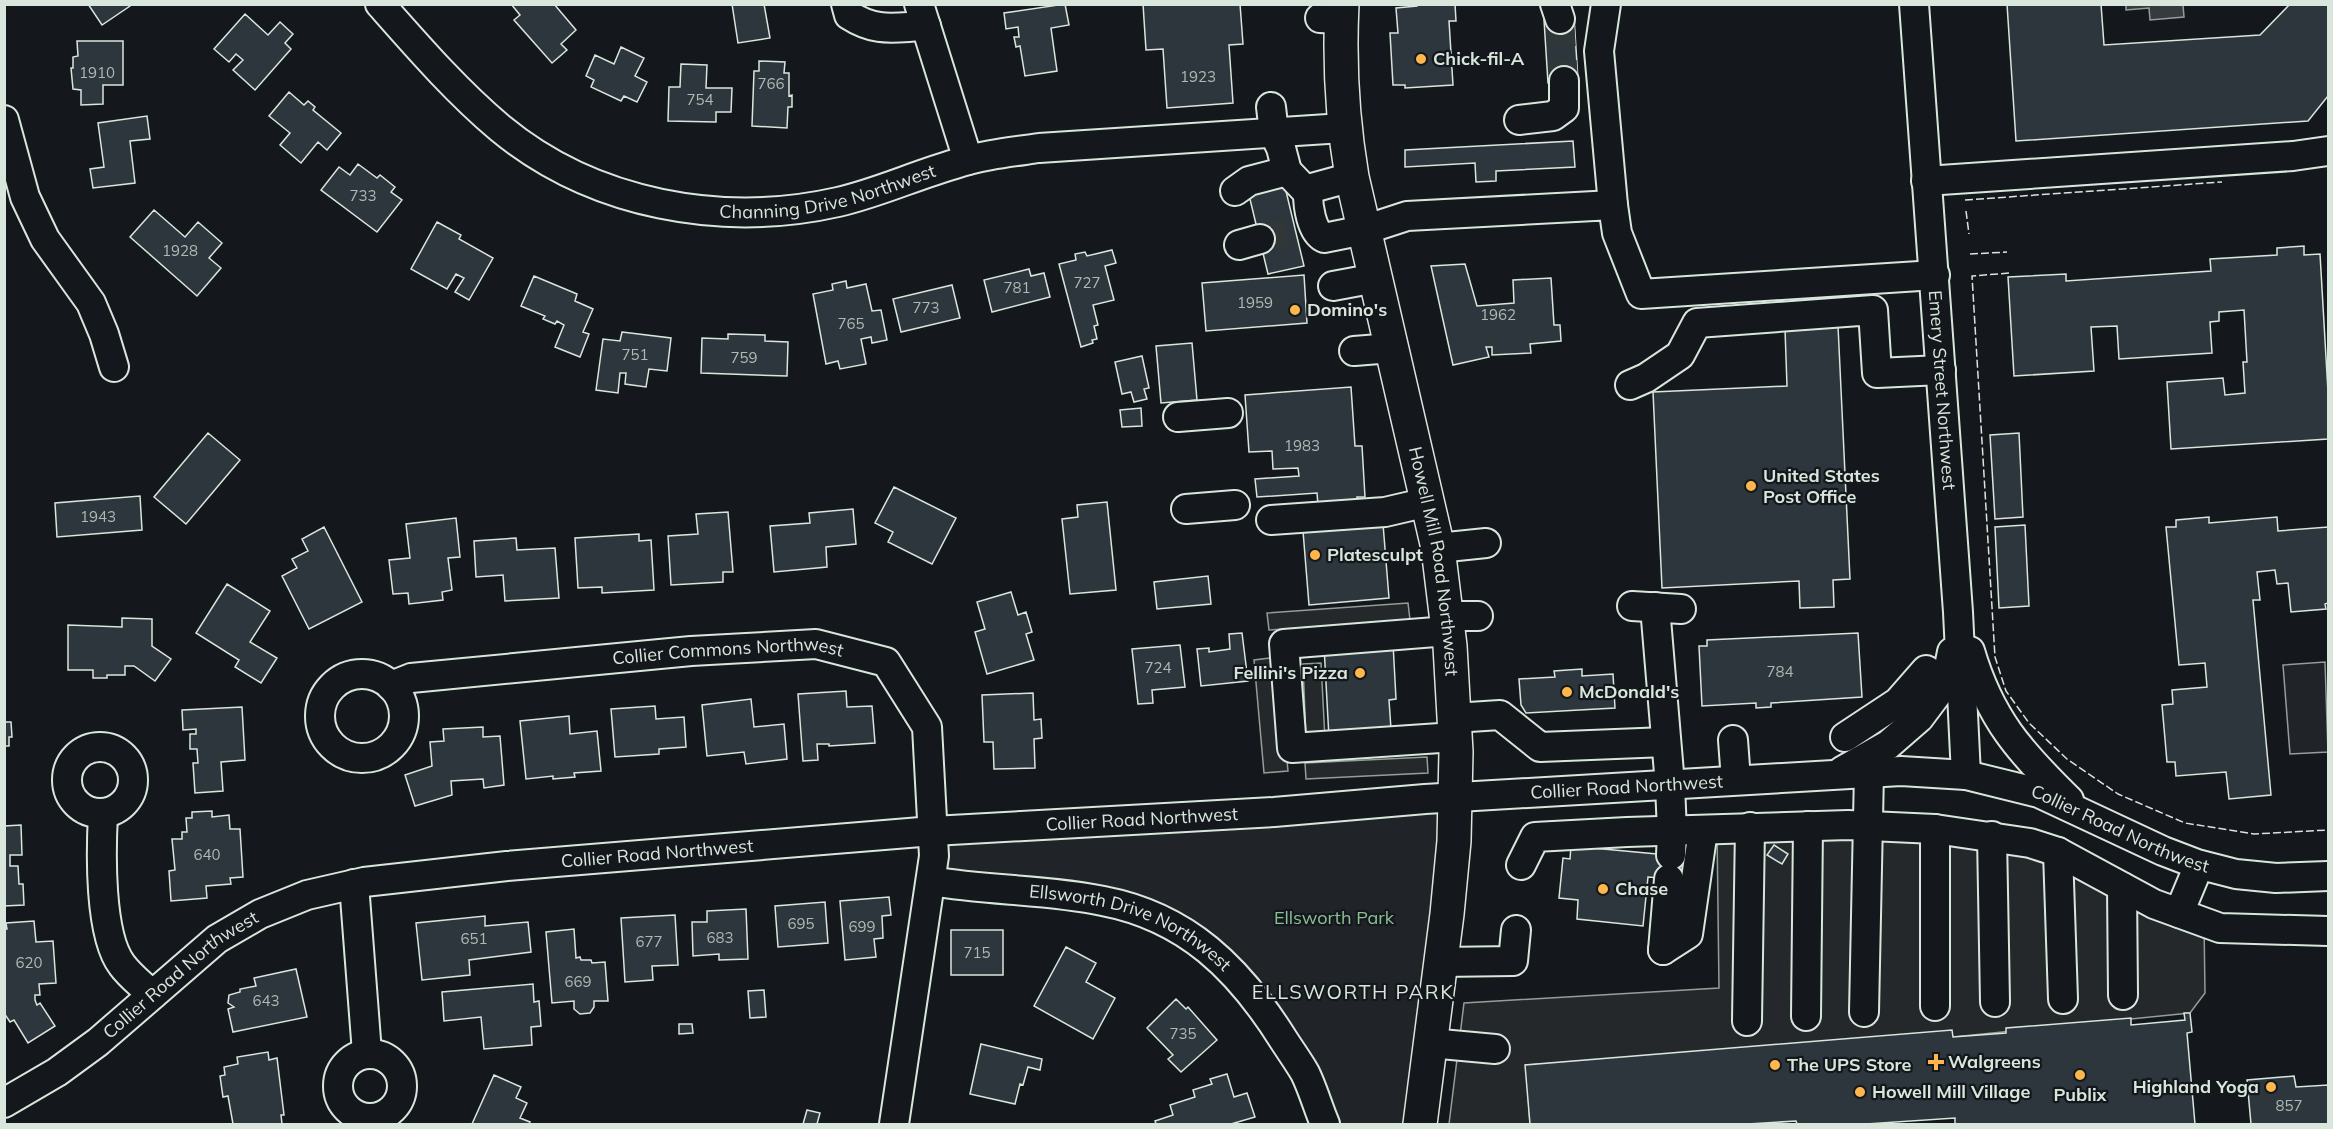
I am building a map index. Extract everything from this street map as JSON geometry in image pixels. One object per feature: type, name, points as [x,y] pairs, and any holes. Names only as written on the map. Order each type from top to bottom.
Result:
[{"type":"main road","name":"Howell Mill Road Northwest","points":[[1335,14],[1340,51],[1343,128],[1352,177],[1438,548],[1458,621],[1454,841],[1420,1125]]},
{"type":"street","name":"Channing Drive Northwest","points":[[380,4],[435,67],[500,128],[533,151],[569,172],[613,190],[658,203],[717,212],[753,213],[794,210],[840,201],[968,160],[1039,148],[1273,119],[1343,128]]},
{"type":"street","points":[[846,4],[849,15],[863,24],[877,28],[922,15],[968,160]]},
{"type":"street","points":[[1606,4],[1599,51],[1613,205],[1617,233],[1641,294],[1935,275]]},
{"type":"street","name":"Emery Street Northwest","points":[[1914,4],[1958,612],[1966,775]]},
{"type":"street","points":[[1519,120],[1554,116],[1564,108],[1564,81]]},
{"type":"street","points":[[1273,119],[1287,171],[1308,192],[1305,228],[1324,238],[1364,230],[1407,216],[1613,205]]},
{"type":"street","points":[[4,120],[25,197],[45,239],[91,303],[104,334],[114,368]]},
{"type":"street","points":[[1926,181],[2293,156],[2328,151]]},
{"type":"street","points":[[1235,191],[1249,181],[1287,171]]},
{"type":"street","points":[[1308,192],[1352,177]]},
{"type":"street","points":[[1334,286],[1376,278]]},
{"type":"street","points":[[1630,385],[1646,378],[1680,355],[1697,322],[1873,310],[1877,373],[1941,370]]},
{"type":"street","points":[[1354,351],[1392,348]]},
{"type":"street","points":[[1178,417],[1228,413]]},
{"type":"street","points":[[1271,520],[1385,512],[1428,502]]},
{"type":"street","points":[[1186,509],[1235,505]]},
{"type":"street","points":[[1438,548],[1486,543]]},
{"type":"street","points":[[1656,607],[1670,785],[1671,855],[1663,950],[1688,934],[1703,830]]},
{"type":"street","points":[[1837,774],[1888,745],[1919,718],[1946,682],[1958,612]]},
{"type":"street","points":[[1958,612],[1979,683],[1998,719],[2028,760],[2078,810]]},
{"type":"street","points":[[1458,621],[1284,644],[1292,748],[1455,728],[1500,715],[1539,747],[1666,742]]},
{"type":"street","name":"Collier Commons Northwest","points":[[391,686],[411,678],[691,651],[816,644],[886,662],[927,727],[933,831]]},
{"type":"street","points":[[1845,737],[1898,702],[1926,670],[1946,682]]},
{"type":"street","points":[[1733,740],[1736,780]]},
{"type":"street","name":"Collier Road Northwest","points":[[4,1103],[57,1072],[98,1042],[217,939],[260,914],[307,895],[354,884],[507,866],[933,831],[1274,812],[1455,798],[1902,771],[1966,775],[2039,793],[2163,851],[2199,865],[2236,874],[2276,878],[2328,876]]},
{"type":"street","points":[[1864,1012],[1869,772]]},
{"type":"street","points":[[1625,787],[1627,832]]},
{"type":"street","points":[[103,814],[101,849],[111,941],[121,964],[152,994]]},
{"type":"street","points":[[1671,855],[1703,830],[1808,826],[1935,829],[2030,843],[2058,852],[2154,904],[2220,928],[2328,931]]},
{"type":"street","points":[[1806,1016],[1808,826]]},
{"type":"street","points":[[1747,1021],[1750,827]]},
{"type":"street","points":[[1935,829],[1935,1006]]},
{"type":"street","points":[[894,1125],[931,881],[934,856],[933,831]]},
{"type":"street","points":[[1521,866],[1535,837],[1627,832],[1671,855]]},
{"type":"street","points":[[1992,836],[1995,1002]]},
{"type":"street","points":[[2058,852],[2063,999]]},
{"type":"street","points":[[2179,913],[2199,865]]},
{"type":"street","name":"Ellsworth Drive Northwest","points":[[931,881],[965,887],[1041,891],[1105,901],[1148,914],[1187,934],[1226,964],[1261,1004],[1305,1074],[1325,1125]]},
{"type":"street","points":[[354,884],[367,1053]]},
{"type":"street","points":[[2122,887],[2123,995]]},
{"type":"street","points":[[1441,962],[1513,961],[1516,930]]},
{"type":"street","points":[[1430,1043],[1495,1048]]},
{"type":"green space","points":[[2325,662],[2328,752],[2290,754],[2283,665]]},
{"type":"green space","name":"Ellsworth Park","points":[[1455,798],[1420,1124],[1325,1124],[1261,1004],[1148,914],[931,881],[933,831]]},
{"type":"shaded area","points":[[2126,4],[2188,5],[2183,5],[2184,17],[2150,20],[2149,8],[2126,10]]},
{"type":"shaded area","points":[[1408,603],[1410,620],[1269,630],[1267,613]]},
{"type":"shaded area","points":[[1277,657],[1288,771],[1264,773],[1254,660]]},
{"type":"shaded area","points":[[1321,663],[1325,739],[1306,740],[1303,664]]},
{"type":"shaded area","points":[[1427,757],[1428,773],[1306,779],[1305,763]]},
{"type":"shaded area","points":[[1717,829],[1992,836],[2204,922],[2205,993],[2190,1013],[1953,1037],[1526,1065],[1530,1124],[1449,1124],[1464,1003],[1719,988]]},
{"type":"building","points":[[88,4],[129,4],[130,6],[102,25]]},
{"type":"building","points":[[511,4],[554,4],[576,30],[561,44],[567,50],[552,63],[514,20],[520,15]]},
{"type":"building","points":[[732,4],[764,4],[770,38],[738,43]]},
{"type":"building","points":[[1065,4],[1069,25],[1051,28],[1057,71],[1025,76],[1020,46],[1016,47],[1014,37],[1019,37],[1018,27],[1006,29],[1004,13]]},
{"type":"building","points":[[1143,4],[1240,4],[1243,44],[1229,45],[1233,103],[1167,108],[1163,49],[1146,50]]},
{"type":"building","name":"Chick-fil-A","points":[[1417,4],[1455,4],[1456,21],[1449,21],[1453,85],[1405,88],[1405,85],[1393,85],[1390,33],[1398,33],[1396,8],[1417,6]]},
{"type":"building","points":[[2007,4],[2101,4],[2104,45],[2260,35],[2290,4],[2328,4],[2328,96],[2308,121],[2016,141]]},
{"type":"building","points":[[245,14],[268,35],[280,22],[293,34],[285,43],[291,49],[255,90],[233,70],[243,60],[236,54],[229,62],[214,49]]},
{"type":"building","points":[[1574,17],[1578,80],[1548,83],[1544,20]]},
{"type":"building","points":[[77,41],[123,41],[123,85],[103,85],[103,104],[81,105],[81,90],[73,89],[71,68],[73,68],[73,57],[78,56]]},
{"type":"building","points":[[621,47],[644,58],[635,76],[647,82],[637,102],[624,96],[621,101],[591,87],[594,80],[586,76],[595,55],[614,64]]},
{"type":"building","points":[[759,61],[785,62],[784,73],[789,73],[789,96],[792,95],[792,107],[788,107],[787,128],[752,126],[754,71],[759,71]]},
{"type":"building","points":[[681,64],[707,65],[706,88],[732,88],[731,112],[716,112],[716,122],[668,121],[669,87],[680,87]]},
{"type":"building","points":[[289,92],[304,105],[308,101],[315,107],[313,110],[341,133],[327,150],[318,142],[301,163],[280,145],[290,133],[269,116]]},
{"type":"building","points":[[147,116],[150,139],[130,141],[135,183],[93,188],[90,169],[104,167],[98,123]]},
{"type":"building","points":[[1573,141],[1575,167],[1496,171],[1496,181],[1476,182],[1475,163],[1405,167],[1405,150]]},
{"type":"building","points":[[358,164],[377,178],[380,175],[395,187],[391,192],[402,200],[377,232],[321,190],[339,167],[350,175]]},
{"type":"building","points":[[1285,187],[1304,266],[1268,274],[1249,195]]},
{"type":"building","points":[[154,210],[185,237],[198,222],[222,243],[209,258],[221,268],[197,296],[130,237]]},
{"type":"building","points":[[437,222],[461,235],[459,239],[493,258],[469,300],[455,292],[464,278],[456,274],[447,289],[411,269]]},
{"type":"building","points":[[2304,246],[2304,255],[2320,254],[2328,392],[2328,439],[2171,449],[2167,382],[2223,378],[2225,395],[2245,393],[2243,362],[2247,362],[2244,310],[2219,312],[2219,321],[2210,322],[2212,353],[2119,359],[2117,326],[2091,327],[2094,371],[2014,376],[2008,277],[2066,274],[2066,281],[2211,271],[2210,259],[2277,255],[2277,248]]},
{"type":"building","points":[[1112,250],[1116,263],[1105,266],[1114,300],[1093,305],[1098,325],[1094,326],[1097,339],[1081,347],[1059,264],[1076,260],[1075,254],[1085,252],[1087,256]]},
{"type":"building","points":[[1465,264],[1477,306],[1514,303],[1513,280],[1551,278],[1554,325],[1560,325],[1561,341],[1530,344],[1531,353],[1492,355],[1492,347],[1486,347],[1489,357],[1453,365],[1431,266]]},
{"type":"building","points":[[1029,269],[1031,276],[1044,273],[1050,297],[992,312],[984,280]]},
{"type":"building","points":[[1304,275],[1307,323],[1206,331],[1202,283]]},
{"type":"building","points":[[534,276],[577,294],[575,301],[593,309],[583,332],[589,334],[580,357],[555,347],[564,325],[557,321],[555,324],[543,319],[545,316],[521,306]]},
{"type":"building","points":[[846,281],[847,288],[866,284],[872,311],[881,310],[887,340],[872,343],[871,337],[861,339],[866,364],[840,369],[838,361],[826,364],[813,294],[833,290],[832,284]]},
{"type":"building","points":[[952,285],[960,318],[901,332],[893,299]]},
{"type":"building","name":"United States Post Office","points":[[1838,326],[1850,579],[1833,580],[1834,607],[1800,608],[1799,581],[1662,588],[1653,392],[1787,386],[1785,329]]},
{"type":"building","points":[[622,332],[671,338],[667,371],[649,369],[646,387],[625,384],[626,373],[620,373],[618,393],[596,390],[603,339],[620,341]]},
{"type":"building","points":[[728,334],[765,335],[765,341],[788,342],[787,376],[701,373],[702,338],[728,339]]},
{"type":"building","points":[[1192,343],[1197,400],[1161,403],[1156,346]]},
{"type":"building","points":[[1142,356],[1149,388],[1144,389],[1147,399],[1134,402],[1131,392],[1122,394],[1115,362]]},
{"type":"building","points":[[1351,387],[1355,446],[1362,446],[1365,497],[1357,497],[1358,503],[1318,505],[1317,493],[1257,497],[1255,479],[1299,476],[1298,468],[1273,469],[1272,451],[1249,452],[1245,395]]},
{"type":"building","points":[[1141,408],[1142,426],[1122,427],[1120,410]]},
{"type":"building","points":[[208,433],[240,460],[186,524],[154,497]]},
{"type":"building","points":[[2019,433],[2023,517],[1995,519],[1990,435]]},
{"type":"building","points":[[894,487],[956,518],[932,564],[888,542],[893,532],[875,523]]},
{"type":"building","points":[[140,496],[142,530],[57,537],[55,503]]},
{"type":"building","points":[[1107,502],[1116,590],[1070,594],[1062,519],[1078,517],[1077,505]]},
{"type":"building","points":[[853,509],[856,544],[826,547],[827,567],[774,572],[770,526],[810,523],[809,513]]},
{"type":"building","points":[[728,512],[733,572],[723,572],[723,582],[671,585],[668,536],[698,534],[696,514]]},
{"type":"building","points":[[2209,517],[2209,523],[2277,517],[2278,531],[2328,527],[2328,603],[2325,604],[2326,609],[2291,612],[2288,583],[2277,584],[2275,570],[2257,572],[2260,600],[2253,600],[2271,795],[2229,799],[2226,772],[2176,776],[2175,762],[2167,762],[2162,705],[2173,704],[2172,690],[2207,687],[2205,663],[2179,665],[2166,527],[2176,527],[2176,520]]},
{"type":"building","points":[[456,518],[460,557],[448,558],[452,590],[442,592],[443,600],[409,604],[408,593],[393,594],[389,560],[410,558],[406,524]]},
{"type":"building","points":[[1383,524],[1389,598],[1309,605],[1303,531]]},
{"type":"building","points":[[2025,525],[2029,606],[1999,608],[1995,527]]},
{"type":"building","points":[[324,527],[362,602],[309,629],[282,576],[297,568],[292,559],[308,551],[302,539]]},
{"type":"building","points":[[639,534],[639,541],[651,540],[654,590],[602,593],[602,587],[578,588],[575,538]]},
{"type":"building","points":[[516,538],[517,550],[555,548],[559,598],[505,601],[503,575],[476,577],[474,541]]},
{"type":"building","points":[[1208,576],[1211,604],[1157,609],[1154,582]]},
{"type":"building","points":[[227,584],[270,611],[250,642],[277,658],[261,683],[235,667],[239,660],[196,633]]},
{"type":"building","points":[[1011,592],[1018,615],[1026,612],[1032,632],[1026,634],[1034,660],[987,674],[975,632],[985,629],[977,602]]},
{"type":"building","points":[[122,618],[152,619],[152,646],[171,659],[155,681],[134,666],[125,666],[125,675],[107,675],[107,678],[93,678],[93,670],[68,670],[68,625],[122,627]]},
{"type":"building","points":[[1242,633],[1248,681],[1201,686],[1197,649],[1209,648],[1209,652],[1230,649],[1229,634]]},
{"type":"building","points":[[1858,633],[1862,697],[1771,703],[1771,707],[1756,708],[1756,703],[1702,706],[1699,646],[1707,646],[1707,640]]},
{"type":"building","name":"Fellini's Pizza","points":[[1393,643],[1396,699],[1389,700],[1391,729],[1329,738],[1324,646]]},
{"type":"building","points":[[1180,645],[1185,687],[1152,690],[1153,703],[1138,704],[1132,649]]},
{"type":"building","name":"McDonald's","points":[[1582,669],[1582,676],[1613,674],[1615,708],[1526,713],[1521,705],[1519,679],[1555,677],[1554,671]]},
{"type":"building","points":[[846,691],[847,707],[872,706],[875,743],[829,746],[829,744],[817,744],[818,760],[803,761],[798,694]]},
{"type":"building","points":[[1033,693],[1034,720],[1041,719],[1042,738],[1034,739],[1035,768],[994,769],[993,742],[984,742],[982,695]]},
{"type":"building","points":[[751,699],[754,727],[784,724],[787,759],[746,764],[744,752],[707,756],[702,705]]},
{"type":"building","points":[[655,706],[656,719],[684,717],[686,747],[659,749],[659,754],[615,757],[611,709]]},
{"type":"building","points":[[242,707],[245,760],[221,762],[223,791],[195,793],[193,763],[198,763],[197,749],[190,749],[190,734],[196,734],[196,729],[183,730],[182,710]]},
{"type":"building","points":[[569,716],[570,734],[597,731],[601,771],[574,773],[575,777],[553,779],[553,776],[526,779],[520,721]]},
{"type":"building","points":[[4,722],[11,722],[12,737],[9,737],[9,746],[4,746]]},
{"type":"building","points":[[483,727],[483,737],[500,736],[504,785],[484,788],[483,779],[451,781],[452,795],[415,806],[405,775],[432,766],[430,742],[444,741],[443,729]]},
{"type":"building","points":[[212,811],[212,817],[229,815],[230,829],[240,829],[243,877],[230,878],[231,884],[206,886],[207,898],[171,901],[169,871],[175,870],[172,839],[182,839],[182,832],[187,832],[186,818],[192,818],[192,812]]},
{"type":"building","points":[[21,825],[22,855],[10,855],[10,866],[18,866],[19,884],[23,884],[24,905],[4,906],[4,826]]},
{"type":"building","points":[[1774,845],[1788,854],[1782,864],[1767,855]]},
{"type":"building","name":"Chase","points":[[1571,846],[1689,857],[1686,880],[1648,877],[1643,926],[1577,919],[1578,900],[1559,898],[1563,858],[1570,859]]},
{"type":"building","points":[[889,897],[891,915],[882,916],[883,938],[874,939],[876,957],[845,960],[840,901]]},
{"type":"building","points":[[825,902],[828,943],[778,947],[775,906]]},
{"type":"building","points":[[746,909],[748,959],[719,960],[719,954],[693,956],[692,922],[707,922],[707,911]]},
{"type":"building","points":[[675,915],[678,965],[652,966],[653,980],[625,982],[621,918]]},
{"type":"building","points":[[485,916],[485,926],[528,922],[531,952],[469,960],[470,975],[422,980],[416,923]]},
{"type":"building","points":[[34,921],[36,942],[53,941],[56,983],[39,984],[40,995],[35,995],[35,1000],[37,1005],[40,1003],[55,1026],[28,1043],[14,1020],[10,1022],[4,1013],[4,929],[7,929],[6,923]]},
{"type":"building","points":[[574,929],[576,958],[591,960],[592,963],[605,962],[608,1001],[594,1001],[594,1007],[590,1013],[580,1014],[574,1009],[574,1001],[552,1003],[546,932]]},
{"type":"building","points":[[951,930],[1003,930],[1003,975],[951,975]]},
{"type":"building","points":[[1066,947],[1096,963],[1086,982],[1115,998],[1093,1039],[1034,1006]]},
{"type":"building","points":[[296,969],[307,1017],[233,1032],[228,1009],[234,1007],[228,1003],[229,995],[240,992],[240,989],[256,986],[254,978]]},
{"type":"building","points":[[533,984],[534,1002],[539,1001],[541,1026],[531,1027],[532,1045],[484,1049],[481,1017],[444,1021],[442,992]]},
{"type":"building","points":[[764,990],[766,1017],[750,1018],[748,991]]},
{"type":"building","points":[[1176,999],[1186,1009],[1188,1007],[1217,1040],[1181,1072],[1168,1059],[1173,1055],[1147,1028]]},
{"type":"building","name":"Howell Mill Village","points":[[2184,1013],[2190,1013],[2192,1032],[2187,1033],[2195,1124],[1955,1124],[1955,1118],[1866,1124],[1797,1124],[1796,1121],[1748,1124],[1530,1124],[1525,1065],[1952,1030],[1953,1037],[2006,1033],[2006,1028],[2131,1018],[2131,1025],[2185,1020]]},
{"type":"building","points":[[679,1024],[692,1024],[693,1033],[679,1034]]},
{"type":"building","points":[[981,1044],[1042,1059],[1040,1070],[1028,1067],[1023,1085],[1020,1084],[1015,1104],[970,1094]]},
{"type":"building","points":[[268,1052],[269,1060],[277,1058],[284,1115],[281,1115],[282,1124],[233,1124],[228,1096],[223,1097],[220,1076],[225,1075],[224,1067],[238,1064],[237,1057]]},
{"type":"building","points":[[1227,1074],[1234,1097],[1247,1093],[1255,1117],[1231,1124],[1156,1124],[1155,1121],[1173,1115],[1170,1105],[1195,1097],[1193,1090],[1212,1084],[1210,1079]]},
{"type":"building","points":[[494,1075],[521,1087],[516,1098],[527,1103],[520,1118],[530,1122],[529,1124],[472,1124]]},
{"type":"building","points":[[2294,1076],[2296,1087],[2328,1085],[2328,1124],[2251,1124],[2247,1080]]},
{"type":"building","points":[[807,1110],[820,1113],[817,1124],[803,1124]]},
{"type":"tunnel","points":[[1560,19],[1564,81]]},
{"type":"tunnel","points":[[1260,239],[1295,230]]},
{"type":"fence","points":[[1965,200],[2222,182]]},
{"type":"fence","points":[[1966,211],[1969,234]]},
{"type":"fence","points":[[1970,254],[2007,252]]},
{"type":"fence","points":[[2009,273],[1972,276],[1995,657],[2006,691],[2029,723],[2067,759],[2118,794],[2185,823],[2254,834],[2328,830]]},
{"type":"place","name":"Chick-fil-A","points":[[1421,59]]},
{"type":"place","name":"Domino's","points":[[1295,310]]},
{"type":"place","name":"United States Post Office","points":[[1751,486]]},
{"type":"place","name":"Platesculpt","points":[[1315,555]]},
{"type":"place","name":"Fellini's Pizza","points":[[1360,673]]},
{"type":"place","name":"McDonald's","points":[[1567,692]]},
{"type":"place","name":"Chase","points":[[1603,889]]},
{"type":"place","name":"Walgreens","points":[[1936,1062]]},
{"type":"place","name":"The UPS Store","points":[[1775,1065]]},
{"type":"place","name":"Publix","points":[[2080,1075]]},
{"type":"place","name":"Highland Yoga","points":[[2271,1087]]},
{"type":"place","name":"Howell Mill Village","points":[[1860,1092]]},
{"type":"district","name":"ELLSWORTH PARK","points":[[1353,992]]}]
